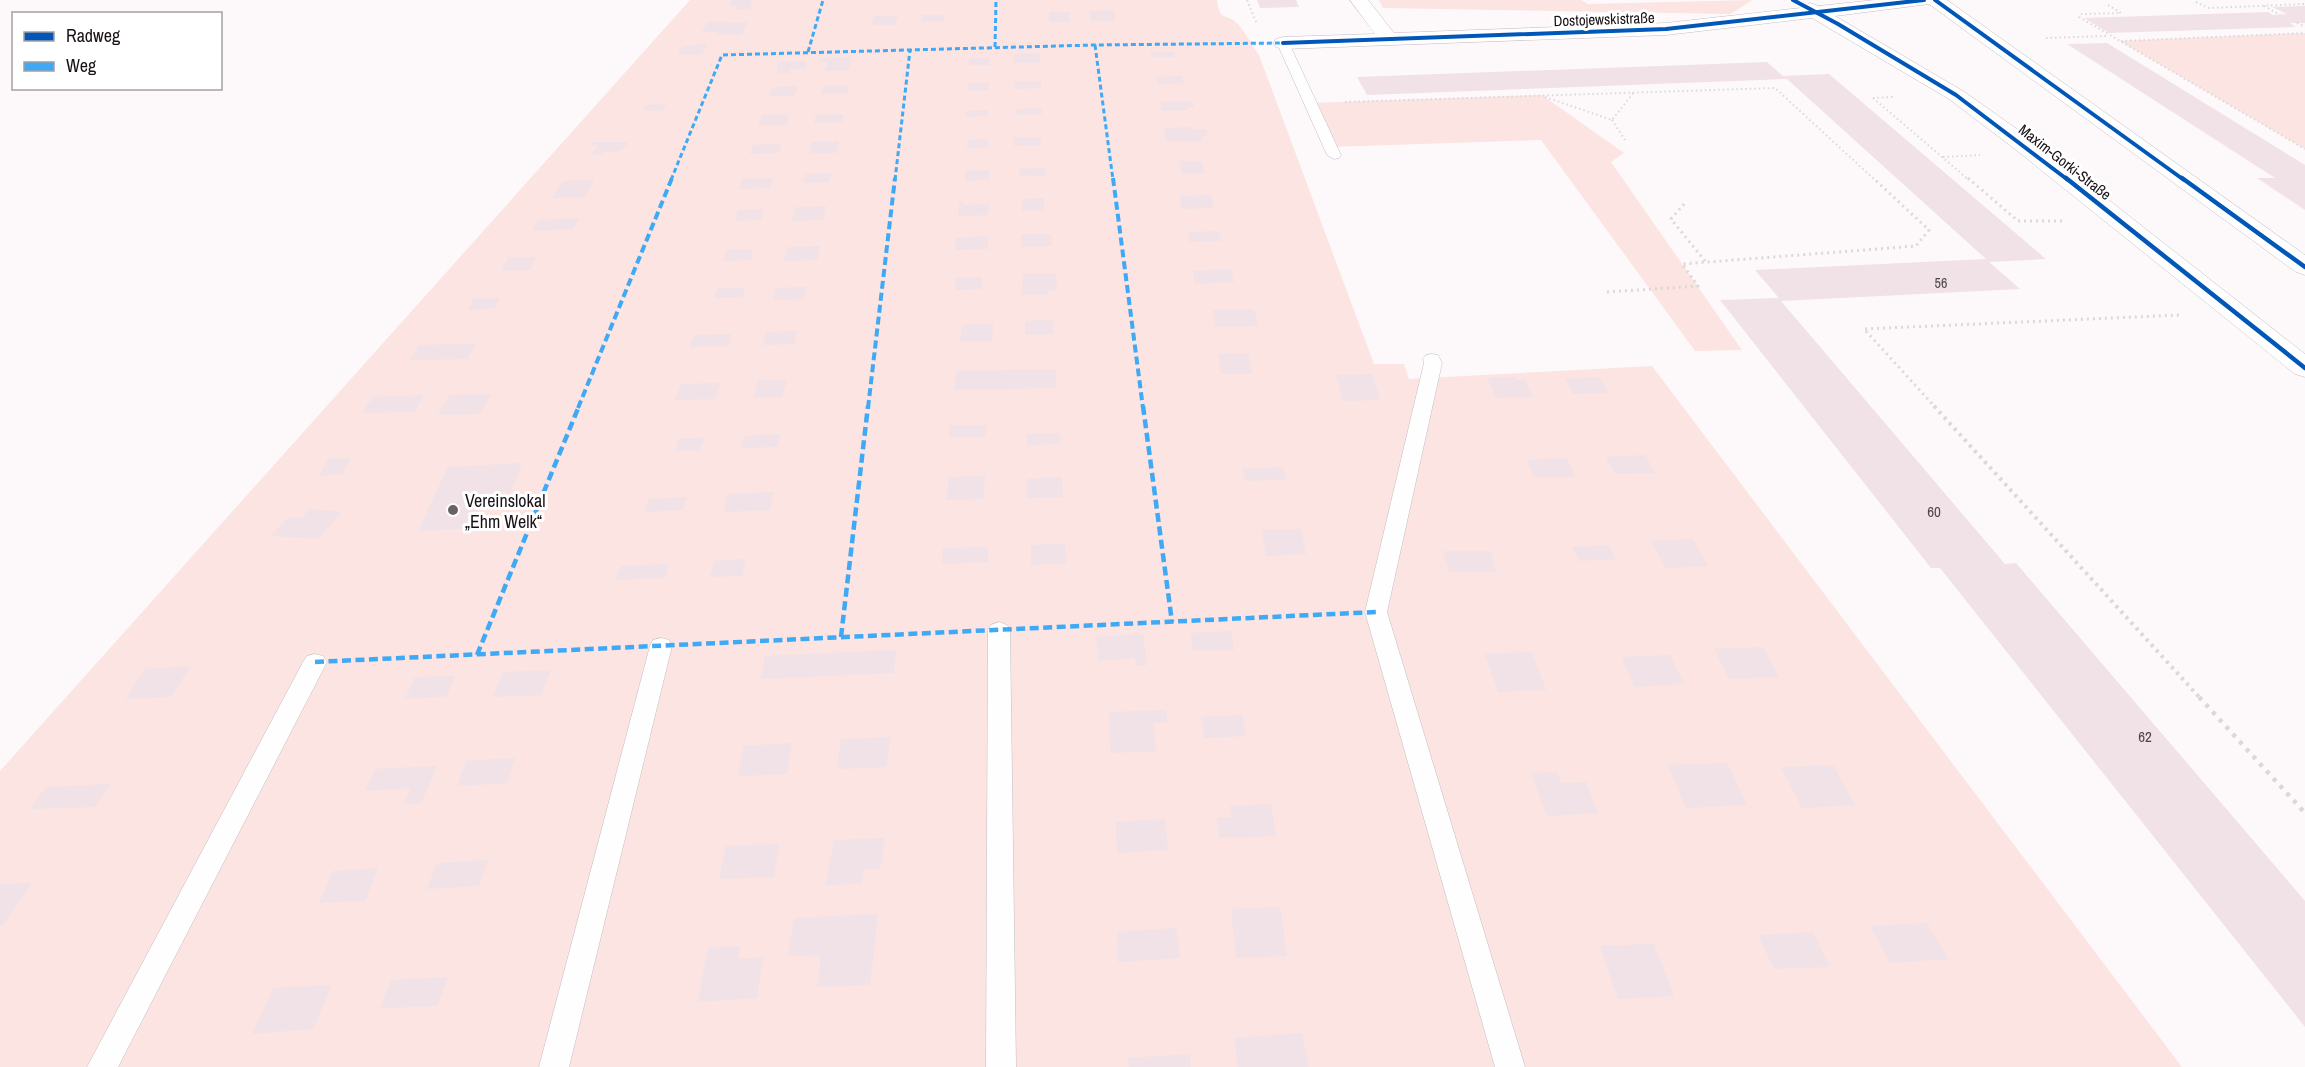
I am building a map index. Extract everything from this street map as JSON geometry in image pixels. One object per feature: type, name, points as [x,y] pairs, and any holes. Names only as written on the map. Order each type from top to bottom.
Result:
[{"type":"street","points":[[1359,0],[1389,39]]},
{"type":"street","name":"Dostojewskistraße","points":[[1283,43],[1666,29],[1804,6],[1924,0]]},
{"type":"street","points":[[1935,0],[2305,267]]},
{"type":"street","name":"Maxim-Gorki-Straße","points":[[1804,6],[1956,95],[2023,144],[2305,368]]},
{"type":"street","points":[[2273,342],[2305,342]]},
{"type":"lane","points":[[1283,43],[1334,155]]},
{"type":"lane","points":[[1432,359],[1433,363],[1376,612],[1510,1067]]},
{"type":"lane","points":[[999,630],[1001,1067]]},
{"type":"lane","points":[[554,1067],[661,646]]},
{"type":"lane","points":[[102,1067],[315,662]]},
{"type":"path","points":[[2196,2],[2208,8],[2305,4],[2297,0]]},
{"type":"path","points":[[2108,5],[2121,13],[2082,14],[2079,17],[2305,149]]},
{"type":"path","points":[[2263,6],[2280,15]]},
{"type":"path","points":[[2297,23],[2305,27]]},
{"type":"path","points":[[2120,41],[2305,33]]},
{"type":"path","points":[[2041,38],[2108,36]]},
{"type":"path","points":[[1311,103],[1775,88],[1929,230],[1916,246],[1682,264],[1698,286],[1607,292]]},
{"type":"path","points":[[1612,120],[1634,93]]},
{"type":"path","points":[[1542,95],[1612,120],[1625,140]]},
{"type":"path","points":[[1873,98],[2018,221],[2074,220]]},
{"type":"path","points":[[1942,157],[1977,156]]},
{"type":"path","points":[[1684,204],[1671,219],[1705,262]]},
{"type":"path","points":[[2187,314],[1864,329],[2305,813]]},
{"type":"shaded area","points":[[690,0],[1217,0],[1221,14],[1237,23],[1259,55],[1374,364],[1404,364],[1409,379],[1652,366],[2182,1067],[0,1067],[0,771]]},
{"type":"shaded area","points":[[1379,0],[1581,0],[1588,4],[1752,0],[1731,14],[1383,8]]},
{"type":"shaded area","points":[[2305,33],[2305,149],[2120,41]]},
{"type":"shaded area","points":[[1542,95],[1624,153],[1611,162],[1742,350],[1695,351],[1541,140],[1330,147],[1311,103]]},
{"type":"building","points":[[731,0],[752,0],[750,9],[735,10],[736,6],[729,6]]},
{"type":"building","points":[[1257,0],[1296,0],[1299,7],[1260,8]]},
{"type":"building","points":[[2305,6],[2305,23],[2290,23],[2296,27],[2109,33],[2084,18],[2268,12],[2273,15],[2287,14],[2272,7]]},
{"type":"building","points":[[1114,10],[1115,21],[1091,21],[1090,11]]},
{"type":"building","points":[[1049,12],[1070,12],[1070,22],[1049,22]]},
{"type":"building","points":[[922,15],[945,15],[944,21],[921,22]]},
{"type":"building","points":[[874,16],[898,16],[895,25],[871,25]]},
{"type":"building","points":[[708,21],[747,22],[742,35],[717,35],[719,32],[702,32]]},
{"type":"building","points":[[708,43],[702,55],[677,55],[682,47]]},
{"type":"building","points":[[2107,43],[2305,165],[2305,210],[2257,178],[2275,178],[2067,44]]},
{"type":"building","points":[[1151,52],[1174,52],[1175,57],[1151,57]]},
{"type":"building","points":[[1040,53],[1040,63],[1014,63],[1015,54]]},
{"type":"building","points":[[852,57],[848,71],[825,71],[828,62],[819,62],[820,58]]},
{"type":"building","points":[[969,58],[990,58],[990,65],[969,65]]},
{"type":"building","points":[[806,61],[805,69],[790,69],[790,73],[777,74],[778,62]]},
{"type":"building","points":[[1767,62],[1783,76],[1829,74],[2046,259],[1989,262],[2020,289],[1781,301],[2005,564],[2016,563],[2305,901],[2305,1027],[1940,568],[1931,568],[1720,300],[1779,298],[1755,270],[1986,259],[1787,79],[1367,95],[1357,77]]},
{"type":"building","points":[[1182,76],[1184,83],[1158,84],[1157,77]]},
{"type":"building","points":[[1041,81],[1041,88],[1015,89],[1014,82]]},
{"type":"building","points":[[968,83],[989,83],[988,90],[967,91]]},
{"type":"building","points":[[849,85],[848,93],[821,94],[823,86]]},
{"type":"building","points":[[798,86],[794,96],[769,96],[773,87]]},
{"type":"building","points":[[1192,101],[1194,108],[1187,108],[1188,110],[1162,111],[1160,102]]},
{"type":"building","points":[[666,104],[663,110],[643,111],[646,105]]},
{"type":"building","points":[[1042,108],[1042,114],[1016,115],[1016,109]]},
{"type":"building","points":[[988,110],[988,116],[966,117],[966,111]]},
{"type":"building","points":[[786,114],[785,116],[790,116],[786,125],[758,126],[762,115]]},
{"type":"building","points":[[844,114],[842,122],[814,123],[816,115]]},
{"type":"building","points":[[1191,127],[1192,130],[1206,129],[1208,136],[1201,136],[1202,141],[1167,142],[1164,128]]},
{"type":"building","points":[[1014,137],[1041,137],[1040,145],[1014,146]]},
{"type":"building","points":[[988,139],[988,148],[967,148],[968,140]]},
{"type":"building","points":[[839,141],[836,153],[809,154],[812,142]]},
{"type":"building","points":[[593,142],[628,142],[621,151],[592,155],[599,145],[590,145]]},
{"type":"building","points":[[782,144],[779,153],[750,154],[753,145]]},
{"type":"building","points":[[1180,161],[1202,161],[1205,173],[1182,174]]},
{"type":"building","points":[[1045,168],[1046,175],[1019,176],[1019,169]]},
{"type":"building","points":[[989,170],[989,180],[965,181],[965,171]]},
{"type":"building","points":[[832,173],[829,182],[803,183],[806,174]]},
{"type":"building","points":[[773,178],[770,188],[739,189],[742,179]]},
{"type":"building","points":[[594,180],[585,197],[552,198],[563,181]]},
{"type":"building","points":[[1211,195],[1214,208],[1182,209],[1179,196]]},
{"type":"building","points":[[1044,198],[1044,211],[1022,211],[1022,199]]},
{"type":"building","points":[[960,201],[964,201],[963,205],[989,204],[988,215],[958,216]]},
{"type":"building","points":[[826,206],[823,220],[792,221],[796,207]]},
{"type":"building","points":[[764,209],[761,220],[735,221],[738,210]]},
{"type":"building","points":[[579,218],[573,229],[532,231],[538,220]]},
{"type":"building","points":[[1219,231],[1221,241],[1190,242],[1188,232]]},
{"type":"building","points":[[1021,234],[1051,234],[1052,246],[1021,247]]},
{"type":"building","points":[[988,236],[988,249],[955,250],[956,238]]},
{"type":"building","points":[[820,246],[817,260],[784,261],[788,247]]},
{"type":"building","points":[[753,249],[751,260],[723,261],[727,250]]},
{"type":"building","points":[[537,257],[530,270],[501,271],[509,258]]},
{"type":"building","points":[[1231,269],[1234,282],[1195,284],[1193,271]]},
{"type":"building","points":[[1056,273],[1057,291],[1048,291],[1048,295],[1022,295],[1023,274]]},
{"type":"building","points":[[982,277],[982,289],[955,290],[955,278]]},
{"type":"building","points":[[807,287],[804,299],[773,300],[776,288]]},
{"type":"building","points":[[718,288],[745,288],[742,298],[714,298]]},
{"type":"building","points":[[500,298],[495,308],[468,310],[473,299]]},
{"type":"building","points":[[1254,309],[1258,326],[1215,327],[1213,310]]},
{"type":"building","points":[[1053,320],[1054,334],[1025,335],[1025,321]]},
{"type":"building","points":[[993,324],[992,341],[960,342],[962,325]]},
{"type":"building","points":[[797,331],[794,344],[763,345],[766,332]]},
{"type":"building","points":[[731,334],[728,346],[690,347],[694,335]]},
{"type":"building","points":[[476,344],[467,359],[410,360],[419,345]]},
{"type":"building","points":[[1248,353],[1252,374],[1221,374],[1218,354]]},
{"type":"building","points":[[1056,369],[1056,388],[954,390],[956,371]]},
{"type":"building","points":[[1372,374],[1380,400],[1343,401],[1336,375]]},
{"type":"building","points":[[1515,377],[1517,380],[1525,380],[1533,397],[1496,398],[1487,378]]},
{"type":"building","points":[[1599,377],[1608,393],[1573,394],[1565,379]]},
{"type":"building","points":[[758,380],[787,380],[782,397],[753,398]]},
{"type":"building","points":[[720,383],[715,399],[675,400],[681,384]]},
{"type":"building","points":[[491,394],[480,414],[438,415],[450,395]]},
{"type":"building","points":[[424,395],[414,412],[362,413],[373,397]]},
{"type":"building","points":[[951,425],[987,425],[985,437],[949,437]]},
{"type":"building","points":[[1060,433],[1061,444],[1027,445],[1027,434]]},
{"type":"building","points":[[780,434],[777,447],[741,448],[744,436]]},
{"type":"building","points":[[679,438],[704,438],[699,451],[675,451]]},
{"type":"building","points":[[1645,455],[1655,473],[1615,474],[1606,457]]},
{"type":"building","points":[[351,458],[342,474],[319,476],[328,459]]},
{"type":"building","points":[[1567,458],[1575,477],[1534,478],[1527,460]]},
{"type":"building","name":"Vereinslokal „Ehm Welk“","points":[[522,463],[511,491],[485,493],[471,528],[418,531],[448,467]]},
{"type":"building","points":[[1284,467],[1287,480],[1245,481],[1242,469]]},
{"type":"building","points":[[985,476],[983,499],[946,500],[949,477]]},
{"type":"building","points":[[1062,477],[1063,497],[1026,498],[1027,479]]},
{"type":"building","points":[[774,492],[770,510],[724,512],[728,494]]},
{"type":"building","points":[[687,497],[683,510],[645,512],[649,499]]},
{"type":"building","points":[[310,509],[342,512],[318,539],[271,536],[289,517],[301,518]]},
{"type":"building","points":[[1301,529],[1306,554],[1266,556],[1262,530]]},
{"type":"building","points":[[1693,539],[1708,566],[1666,568],[1651,541]]},
{"type":"building","points":[[1065,544],[1066,563],[1031,565],[1031,545]]},
{"type":"building","points":[[1609,545],[1616,559],[1579,561],[1572,547]]},
{"type":"building","points":[[988,547],[988,562],[942,564],[943,548]]},
{"type":"building","points":[[1443,551],[1490,551],[1496,572],[1449,572]]},
{"type":"building","points":[[746,559],[742,576],[710,577],[714,561]]},
{"type":"building","points":[[669,564],[665,578],[616,580],[621,566]]},
{"type":"building","points":[[1231,631],[1234,650],[1193,651],[1191,633]]},
{"type":"building","points":[[1143,634],[1147,665],[1136,666],[1135,658],[1099,661],[1096,637]]},
{"type":"building","points":[[1763,647],[1779,677],[1729,679],[1714,649]]},
{"type":"building","points":[[896,650],[894,673],[761,679],[765,656]]},
{"type":"building","points":[[1532,652],[1546,690],[1498,692],[1485,654]]},
{"type":"building","points":[[1670,655],[1684,684],[1634,687],[1622,657]]},
{"type":"building","points":[[190,666],[171,697],[126,699],[145,669]]},
{"type":"building","points":[[551,670],[541,695],[493,697],[503,672]]},
{"type":"building","points":[[455,676],[446,697],[405,699],[415,677]]},
{"type":"building","points":[[1166,710],[1167,722],[1153,723],[1156,751],[1111,753],[1109,712]]},
{"type":"building","points":[[1242,715],[1246,736],[1204,738],[1201,717]]},
{"type":"building","points":[[890,737],[887,767],[837,769],[841,739]]},
{"type":"building","points":[[792,743],[787,774],[738,776],[744,746]]},
{"type":"building","points":[[515,758],[507,783],[457,786],[466,761]]},
{"type":"building","points":[[1727,763],[1747,805],[1686,808],[1668,765]]},
{"type":"building","points":[[1833,765],[1855,805],[1802,808],[1781,767]]},
{"type":"building","points":[[437,766],[421,803],[404,804],[411,788],[365,791],[375,769]]},
{"type":"building","points":[[1557,772],[1561,783],[1586,782],[1598,813],[1547,816],[1531,773]]},
{"type":"building","points":[[110,784],[95,807],[30,809],[46,787]]},
{"type":"building","points":[[1271,804],[1276,836],[1219,838],[1217,818],[1232,817],[1230,806]]},
{"type":"building","points":[[1165,819],[1168,850],[1117,853],[1116,822]]},
{"type":"building","points":[[885,838],[880,869],[864,869],[861,884],[826,885],[834,840]]},
{"type":"building","points":[[779,844],[774,877],[719,879],[726,846]]},
{"type":"building","points":[[488,860],[479,886],[427,889],[437,863]]},
{"type":"building","points":[[378,868],[365,901],[319,903],[333,871]]},
{"type":"building","points":[[32,883],[3,925],[0,925],[0,884]]},
{"type":"building","points":[[1280,907],[1287,956],[1236,958],[1231,909]]},
{"type":"building","points":[[878,914],[870,985],[817,987],[821,955],[788,956],[794,918]]},
{"type":"building","points":[[1927,923],[1948,959],[1890,963],[1870,926]]},
{"type":"building","points":[[1176,928],[1180,958],[1118,962],[1117,932]]},
{"type":"building","points":[[1813,932],[1830,967],[1774,969],[1758,935]]},
{"type":"building","points":[[1654,944],[1674,996],[1618,999],[1600,946]]},
{"type":"building","points":[[740,946],[738,959],[763,957],[757,998],[698,1002],[708,948]]},
{"type":"building","points":[[448,977],[437,1006],[380,1008],[391,980]]},
{"type":"building","points":[[332,985],[313,1029],[252,1034],[273,988]]},
{"type":"building","points":[[1302,1033],[1309,1067],[1238,1067],[1234,1038]]},
{"type":"building","points":[[1190,1054],[1191,1067],[1129,1067],[1128,1058]]},
{"type":"marked path","points":[[808,52],[823,0]]},
{"type":"marked path","points":[[995,47],[996,0]]},
{"type":"marked path","points":[[477,655],[722,55],[1095,45],[1283,43]]},
{"type":"marked path","points":[[1095,45],[1172,622]]},
{"type":"marked path","points":[[841,637],[910,50]]},
{"type":"marked path","points":[[315,662],[1376,612]]},
{"type":"cycle path","points":[[1793,0],[1838,24],[1956,95],[2023,144],[2305,368]]},
{"type":"cycle path","points":[[1283,43],[1666,29],[1924,0]]},
{"type":"cycle path","points":[[1935,0],[2305,267]]},
{"type":"place","name":"Vereinslokal „Ehm Welk“","points":[[453,510]]}]
